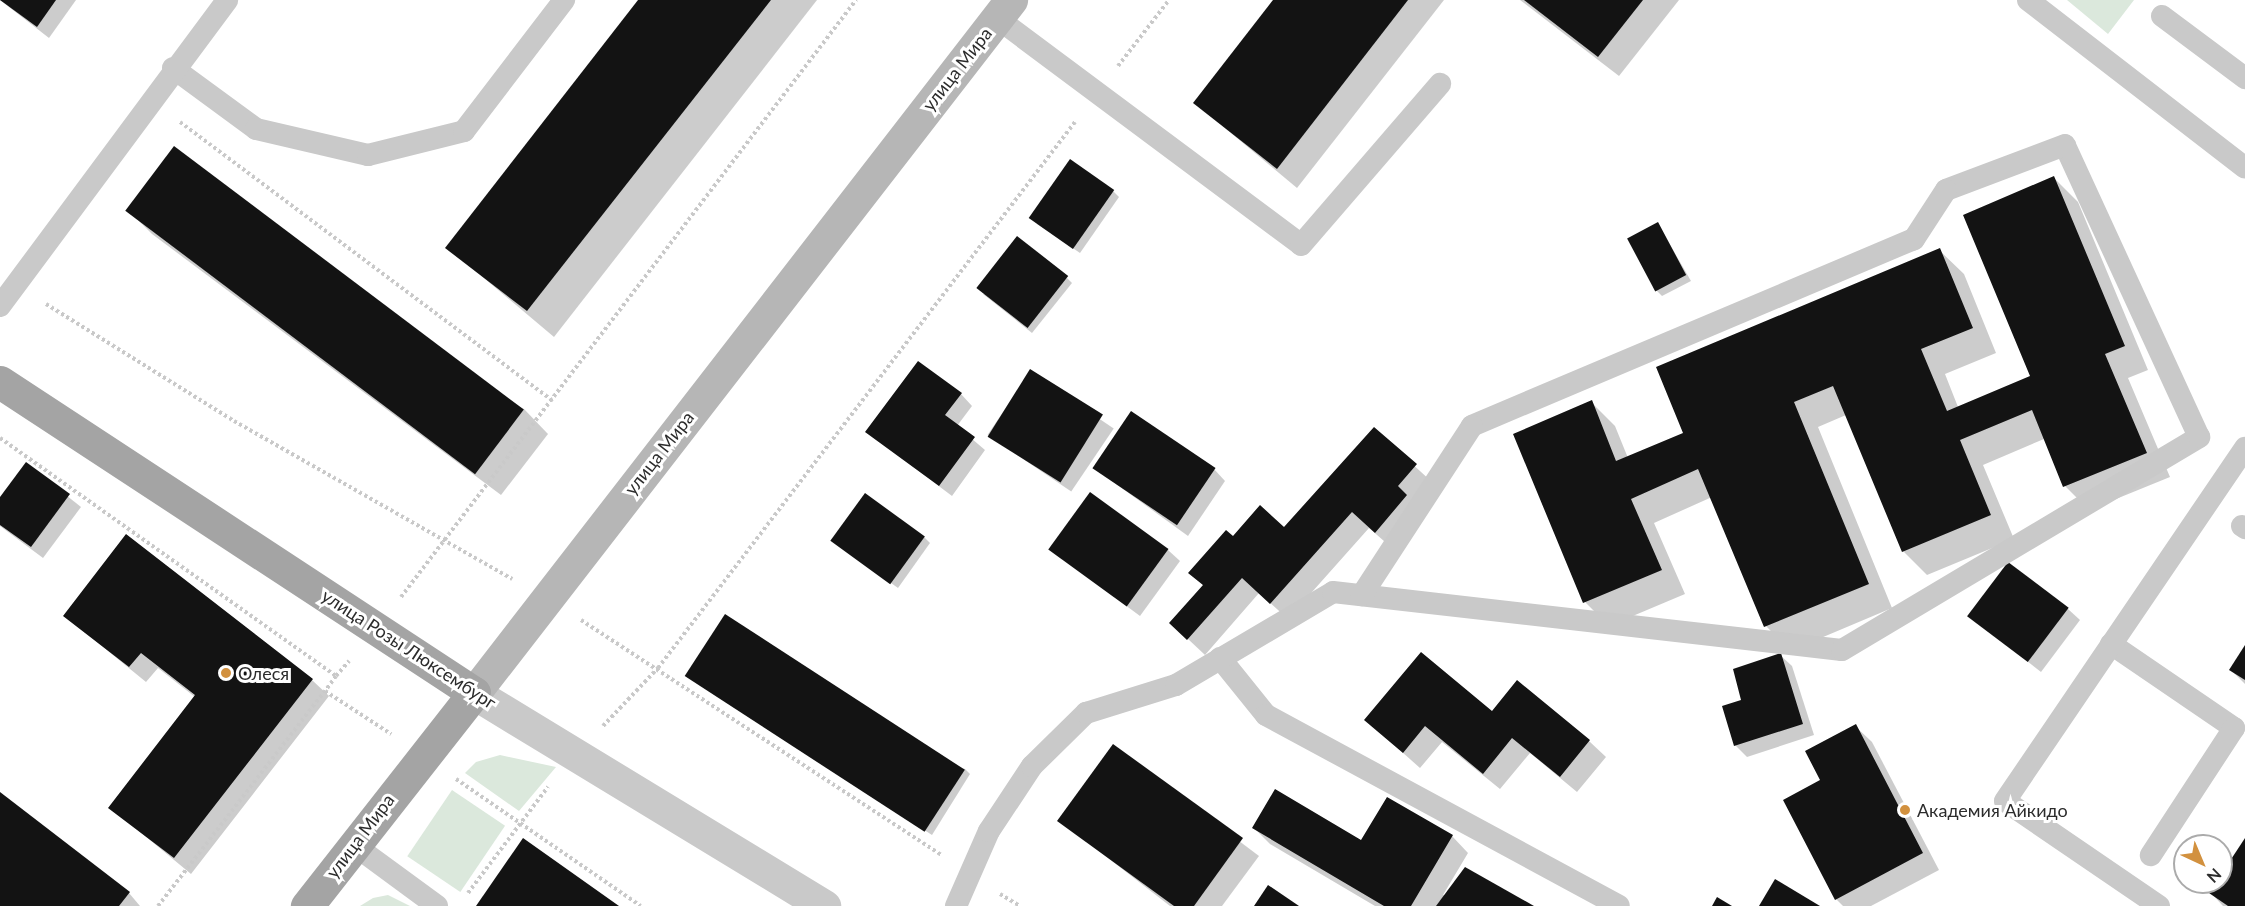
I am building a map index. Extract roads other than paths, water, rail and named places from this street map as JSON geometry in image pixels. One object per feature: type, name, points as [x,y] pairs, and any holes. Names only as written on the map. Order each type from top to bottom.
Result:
[{"type":"main road","name":"улица Мира","points":[[307,906],[1004,9]]},
{"type":"main road","name":"улица Розы Люксембург","points":[[0,382],[474,693]]},
{"type":"street","name":"улица Розы Люксембург","points":[[474,693],[824,906]]},
{"type":"lane","points":[[0,306],[173,68],[227,0]]},
{"type":"lane","points":[[173,68],[256,129],[368,155],[464,131],[564,0]]},
{"type":"lane","points":[[2042,4],[2245,168]]},
{"type":"lane","points":[[1004,9],[1097,93],[1301,245],[1440,84]]},
{"type":"lane","points":[[2162,16],[2245,78]]},
{"type":"lane","points":[[956,906],[989,831],[1032,766],[1086,713],[1176,685],[1333,592],[1842,650],[2199,437],[2065,146],[1946,190],[1914,239],[1472,426],[1362,594]]},
{"type":"lane","points":[[2159,906],[2005,801],[2245,448]]},
{"type":"lane","points":[[2111,644],[2234,728],[2151,855]]},
{"type":"lane","points":[[1220,658],[1266,715],[1619,906]]},
{"type":"lane","points":[[354,845],[436,906]]},
{"type":"place","name":"Олеся","points":[[226,673]]},
{"type":"place","name":"Академия Айкидо","points":[[1905,810]]}]
